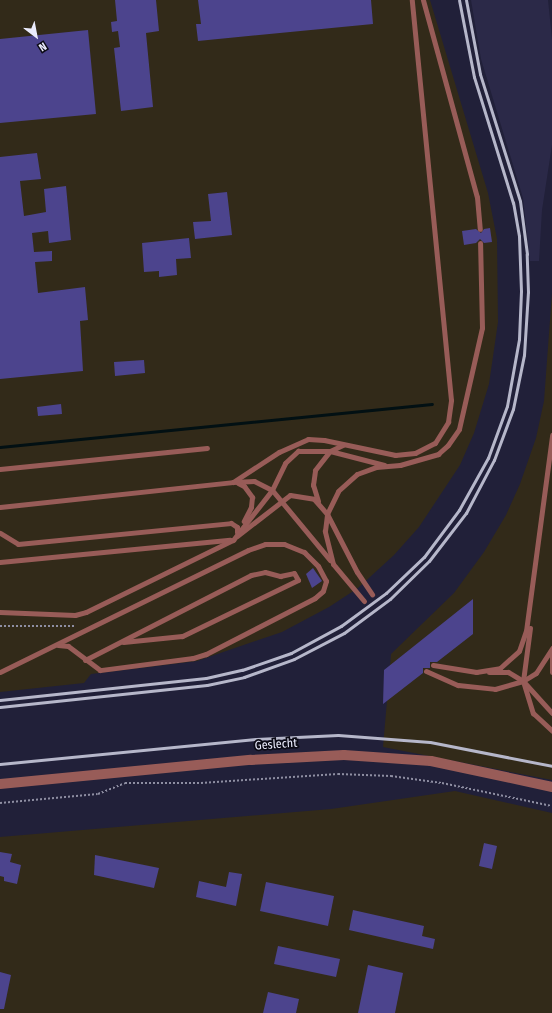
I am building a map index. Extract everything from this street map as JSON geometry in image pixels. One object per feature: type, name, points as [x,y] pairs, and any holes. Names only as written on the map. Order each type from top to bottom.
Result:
[{"type":"street","name":"Geslecht","points":[[0,784],[252,760],[344,755],[431,761],[552,787]]},
{"type":"lane","points":[[233,482],[299,442],[315,439],[395,455],[415,453],[435,442],[443,432],[451,412],[412,0]]},
{"type":"lane","points":[[423,0],[478,196],[480,229]]},
{"type":"lane","points":[[333,564],[325,531],[326,514],[333,498],[349,479],[366,470],[422,460],[438,454],[448,445],[459,429],[482,328],[480,243]]},
{"type":"lane","points":[[476,672],[500,668],[519,651],[526,631],[552,435]]},
{"type":"lane","points":[[348,445],[330,451],[319,463],[313,477],[314,490],[319,503],[357,572],[372,594]]},
{"type":"lane","points":[[0,469],[207,448]]},
{"type":"lane","points":[[242,525],[272,490],[285,463],[298,451],[330,451],[387,466]]},
{"type":"lane","points":[[233,482],[244,486],[252,497],[251,507],[233,540]]},
{"type":"lane","points":[[0,507],[233,482],[254,482],[272,490],[282,500],[364,601]]},
{"type":"lane","points":[[0,612],[74,615],[86,612],[233,540],[282,500],[297,494],[307,496],[319,503]]},
{"type":"lane","points":[[0,532],[18,544],[231,523],[237,527],[237,533]]},
{"type":"lane","points":[[0,562],[233,540]]},
{"type":"lane","points":[[0,672],[58,645],[248,550],[265,544],[284,544],[304,552],[318,566],[326,581],[323,591],[315,598],[199,656],[100,670],[68,646],[58,645]]},
{"type":"lane","points":[[85,660],[123,642],[251,575],[265,572],[280,576],[294,573],[298,580],[182,636],[123,642]]},
{"type":"lane","points":[[533,582],[536,587],[523,681],[533,713],[552,731]]},
{"type":"lane","points":[[426,671],[458,686],[495,689],[523,681],[536,673],[552,647]]},
{"type":"lane","points":[[552,647],[552,672]]},
{"type":"lane","points":[[433,665],[476,672],[508,672],[523,681],[552,713]]},
{"type":"path","points":[[0,626],[94,627]]},
{"type":"path","points":[[0,803],[98,794],[125,783],[201,783],[338,774],[391,776],[442,783],[552,806]]},
{"type":"shaded area","points":[[0,0],[430,0],[488,193],[497,239],[498,322],[489,384],[474,433],[460,465],[419,527],[394,555],[358,588],[329,607],[282,632],[197,661],[91,674],[84,683],[0,692]]},
{"type":"shaded area","points":[[471,0],[548,0],[552,39],[552,145],[542,210],[539,261],[530,261],[523,198],[481,59]]},
{"type":"shaded area","points":[[552,293],[552,780],[383,747],[391,654],[454,593],[484,552],[506,515],[520,484],[536,438],[544,401]]},
{"type":"shaded area","points":[[455,791],[552,813],[552,1013],[0,1013],[0,837],[331,809]]},
{"type":"building","points":[[115,0],[156,0],[159,31],[146,33],[153,107],[121,111],[114,48],[120,47],[118,31],[112,32],[111,22],[117,21]]},
{"type":"building","points":[[198,0],[371,0],[373,24],[198,41],[196,24],[201,24]]},
{"type":"building","points":[[88,30],[96,114],[0,123],[0,39]]},
{"type":"building","points":[[37,153],[41,179],[20,181],[24,216],[46,212],[44,189],[66,186],[71,240],[49,243],[48,231],[32,233],[34,252],[52,251],[52,261],[35,262],[38,293],[85,287],[88,320],[80,321],[83,371],[0,379],[0,157]]},
{"type":"building","points":[[227,192],[232,235],[195,239],[193,222],[211,221],[208,194]]},
{"type":"building","points":[[490,228],[492,242],[484,243],[480,239],[476,243],[464,245],[462,231],[476,229],[481,233],[484,229]]},
{"type":"building","points":[[189,238],[191,258],[176,259],[177,275],[159,277],[159,271],[144,272],[142,243]]},
{"type":"building","points":[[144,360],[145,373],[115,376],[114,362]]},
{"type":"building","points":[[61,404],[62,414],[38,416],[37,407]]},
{"type":"building","points":[[313,568],[322,581],[312,588],[306,574]]},
{"type":"building","points":[[473,599],[473,634],[437,662],[430,662],[430,668],[423,668],[423,673],[383,704],[384,670]]},
{"type":"building","points":[[484,843],[497,846],[492,869],[479,866]]},
{"type":"building","points":[[0,852],[12,854],[10,862],[21,865],[17,884],[4,881],[4,877],[0,876]]},
{"type":"building","points":[[95,855],[159,868],[154,888],[94,875]]},
{"type":"building","points":[[229,872],[242,874],[236,906],[196,897],[199,881],[226,887]]},
{"type":"building","points":[[266,882],[334,896],[328,926],[260,911]]},
{"type":"building","points":[[353,910],[424,926],[422,936],[435,939],[433,949],[349,930]]},
{"type":"building","points":[[278,946],[340,959],[336,977],[274,964]]},
{"type":"building","points":[[368,965],[403,973],[395,1013],[358,1013]]},
{"type":"building","points":[[0,972],[11,975],[4,1009],[0,1009]]},
{"type":"building","points":[[268,992],[299,999],[296,1013],[263,1013]]},
{"type":"waterway","points":[[0,447],[432,404]]},
{"type":"railway","points":[[0,700],[206,678],[242,670],[291,653],[341,626],[386,593],[424,557],[459,510],[488,458],[507,406],[519,339],[521,291],[519,236],[513,203],[474,77],[459,0]]},
{"type":"railway","points":[[0,707],[207,685],[244,677],[294,659],[344,633],[390,599],[429,561],[466,513],[494,460],[513,409],[524,355],[528,292],[527,254],[520,201],[480,74],[466,0]]},
{"type":"railway","points":[[0,764],[256,739],[338,735],[430,742],[552,766]]}]
